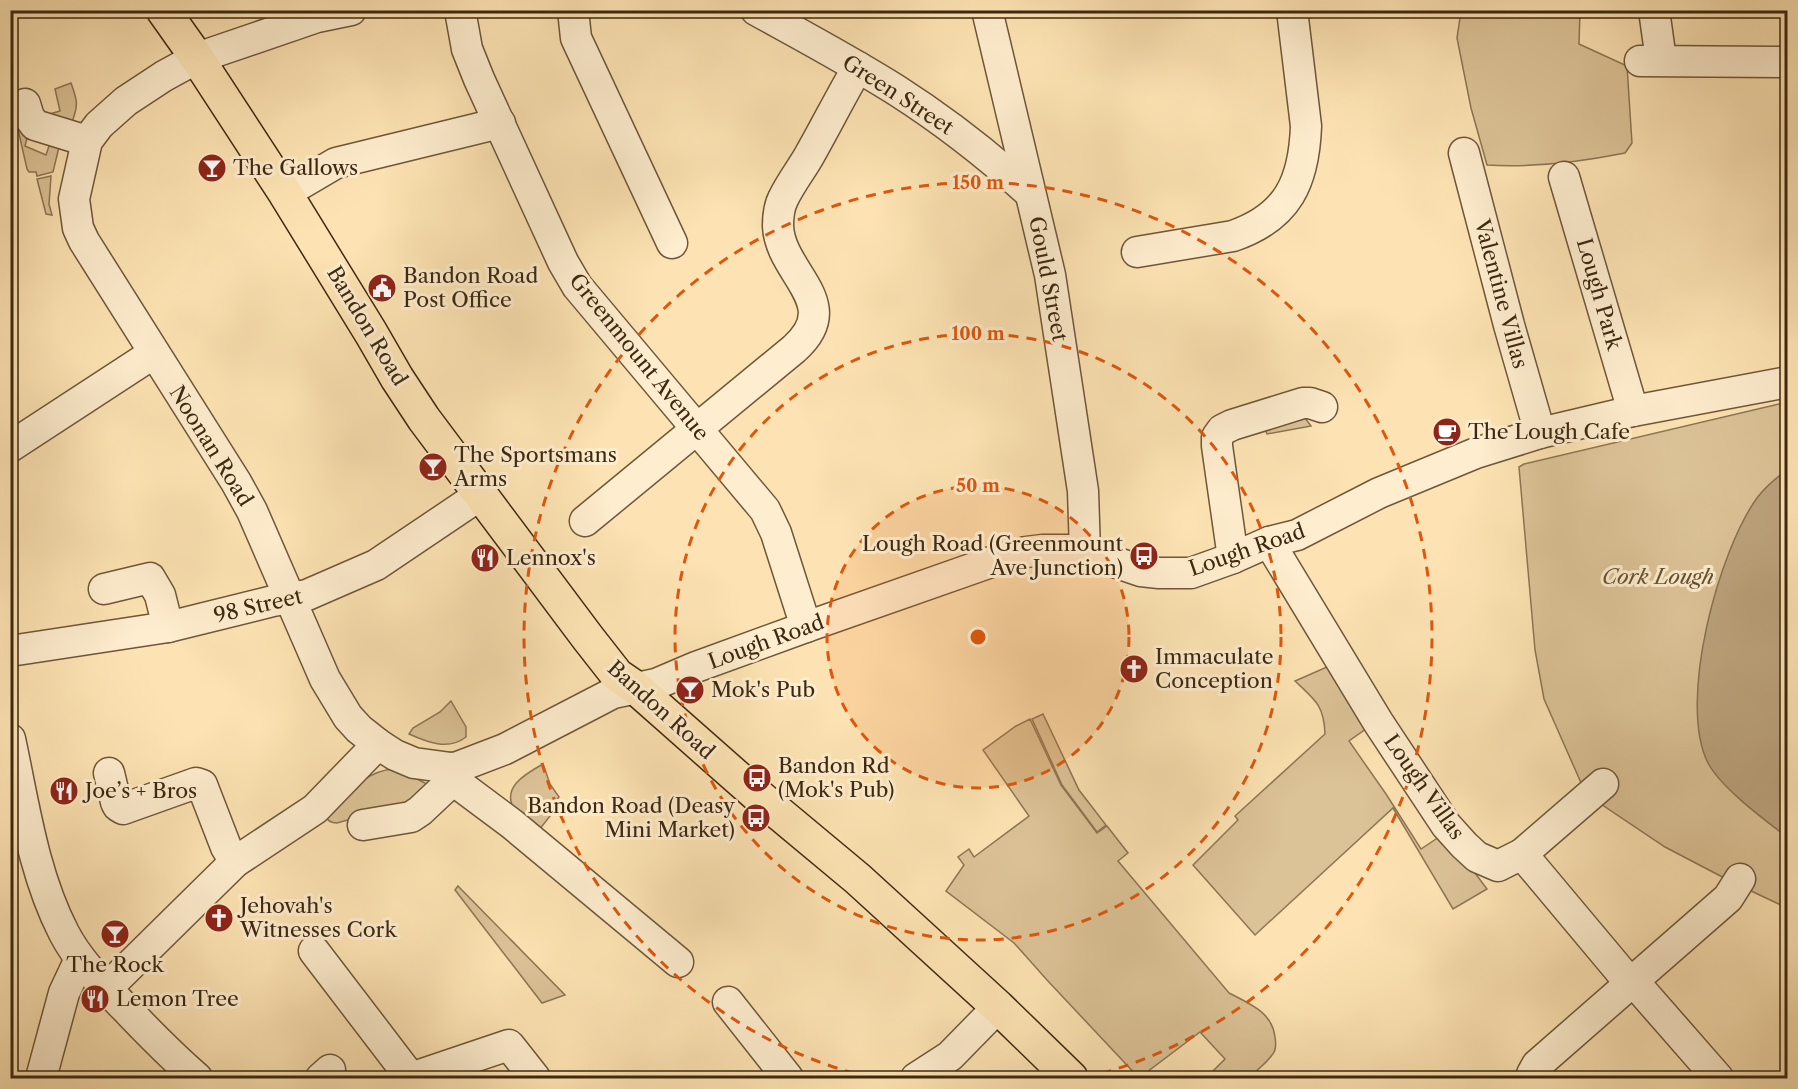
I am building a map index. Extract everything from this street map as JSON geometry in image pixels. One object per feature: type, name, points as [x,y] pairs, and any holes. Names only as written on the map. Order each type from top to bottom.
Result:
[{"type":"main road","name":"Bandon Road","points":[[163,10],[285,193],[424,419],[617,675],[636,688],[756,795],[858,879],[998,1006],[1071,1078]]},
{"type":"street","points":[[197,58],[316,14],[351,10]]},
{"type":"street","name":"Greenmount Avenue","points":[[460,10],[467,49],[563,262],[577,286],[765,510],[771,520],[807,627]]},
{"type":"street","points":[[573,10],[576,38],[672,243]]},
{"type":"street","name":"Green Street","points":[[756,10],[858,67],[934,116],[998,164],[1030,193]]},
{"type":"street","name":"Gould Street","points":[[987,10],[1050,274],[1083,491],[1085,552]]},
{"type":"street","points":[[1137,252],[1243,233],[1270,217],[1287,199],[1300,170],[1306,141],[1292,10]]},
{"type":"street","points":[[1654,10],[1650,61],[1788,62]]},
{"type":"street","name":"Noonan Road","points":[[197,58],[164,76],[126,102],[99,125],[87,141],[74,199],[78,228],[91,253],[236,482],[252,511],[326,679],[348,717],[359,729],[394,754],[414,763],[452,774]]},
{"type":"street","points":[[585,521],[794,349],[810,330],[814,306],[810,294],[781,243],[779,212],[782,200],[858,67]]},
{"type":"street","points":[[25,104],[29,117],[35,125],[87,141]]},
{"type":"street","points":[[285,193],[336,163],[500,123]]},
{"type":"street","name":"Valentine Villas","points":[[1464,153],[1506,316],[1540,433]]},
{"type":"street","name":"Lough Park","points":[[1564,177],[1634,411]]},
{"type":"street","points":[[10,447],[154,353]]},
{"type":"street","name":"Lough Road","points":[[452,774],[465,765],[498,752],[613,693],[656,684],[696,667],[994,561],[1042,550],[1071,550],[1085,552],[1141,571],[1191,573],[1269,542],[1297,535],[1379,493],[1476,453],[1540,433],[1634,411],[1788,382]]},
{"type":"street","points":[[1233,558],[1217,436],[1222,430],[1232,425],[1296,405],[1310,403],[1322,407]]},
{"type":"street","name":"98 Street","points":[[10,651],[168,627],[268,602],[307,595],[376,565],[480,495]]},
{"type":"street","name":"Lough Villas","points":[[1269,542],[1378,722],[1449,829],[1477,857],[1498,866],[1522,854],[1603,784]]},
{"type":"street","points":[[104,589],[150,578],[160,596],[168,627]]},
{"type":"street","points":[[10,739],[19,829],[64,933],[80,959],[106,988],[168,1053],[196,1078]]},
{"type":"street","points":[[106,988],[234,862],[315,809],[378,744]]},
{"type":"street","points":[[109,773],[116,802],[123,809],[196,783],[202,784],[234,862]]},
{"type":"street","points":[[363,825],[411,817],[420,811],[452,774],[678,962]]},
{"type":"street","points":[[1522,854],[1718,1078]]},
{"type":"street","points":[[1534,1078],[1532,1074],[1537,1065],[1627,976],[1728,898],[1740,879]]},
{"type":"street","points":[[314,951],[411,1078],[509,1045],[535,1078]]},
{"type":"street","points":[[41,1078],[64,993],[80,959]]},
{"type":"street","points":[[728,1002],[788,1078]]},
{"type":"street","points":[[916,1078],[946,1060],[998,1006]]},
{"type":"green space","points":[[1488,10],[1580,11],[1579,44],[1627,66],[1632,143],[1625,153],[1556,164],[1487,165],[1471,108],[1457,38],[1460,18],[1470,11],[1482,14]]},
{"type":"green space","points":[[71,83],[76,102],[72,122],[46,115],[60,111],[55,89]]},
{"type":"green space","points":[[17,125],[29,131],[25,146],[46,155],[51,140],[60,143],[53,172],[37,176],[36,172],[29,172]]},
{"type":"green space","points":[[51,176],[49,204],[52,215],[46,214],[37,179]]},
{"type":"green space","name":"Cork Lough","points":[[1787,402],[1787,908],[1665,847],[1586,794],[1544,699],[1535,650],[1519,467]]},
{"type":"green space","points":[[1305,418],[1311,426],[1267,434],[1262,423]]},
{"type":"green space","points":[[1336,663],[1370,726],[1349,741],[1421,849],[1445,833],[1487,889],[1453,909],[1393,808],[1255,935],[1193,865],[1238,820],[1235,816],[1325,734],[1320,709],[1295,681]]},
{"type":"green space","points":[[451,701],[466,727],[466,737],[452,744],[438,744],[409,734],[413,728],[440,712]]},
{"type":"green space","points":[[1043,714],[1079,790],[1106,825],[1097,832],[1062,785],[1032,719]]},
{"type":"green space","points":[[1030,719],[1061,785],[1097,833],[1107,826],[1128,853],[1118,861],[1229,993],[1259,1010],[1270,1021],[1276,1044],[1274,1051],[1267,1061],[1248,1078],[1206,1078],[1225,1059],[1200,1032],[1139,1078],[1014,943],[946,891],[964,865],[958,857],[969,849],[974,857],[1029,816],[983,750],[1016,726]]},
{"type":"green space","points":[[543,764],[550,784],[559,797],[554,803],[558,806],[539,830],[519,816],[511,797],[516,783]]},
{"type":"green space","points":[[393,769],[429,785],[419,800],[337,823],[327,819],[325,815],[356,786],[373,774]]},
{"type":"green space","points":[[458,886],[565,995],[542,1003],[455,890]]},
{"type":"shaded area","points":[[1787,470],[1787,837],[1744,803],[1714,773],[1708,763],[1700,736],[1697,703],[1700,666],[1707,627],[1729,553],[1757,498],[1771,482]]},
{"type":"place","name":"The Gallows","points":[[212,168]]},
{"type":"place","name":"Bandon Road Post Office","points":[[382,288]]},
{"type":"place","name":"The Lough Cafe","points":[[1447,432]]},
{"type":"place","name":"The Sportsmans Arms","points":[[433,467]]},
{"type":"place","name":"Lough Road (Greenmount Ave Junction)","points":[[1144,556]]},
{"type":"place","name":"Lennox's","points":[[485,558]]},
{"type":"place","name":"Immaculate Conception","points":[[1134,669]]},
{"type":"place","name":"Mok's Pub","points":[[690,690]]},
{"type":"place","name":"Bandon Rd (Mok's Pub)","points":[[757,778]]},
{"type":"place","name":"Joe’s + Bros","points":[[64,791]]},
{"type":"place","name":"Bandon Road (Deasy Mini Market)","points":[[756,818]]},
{"type":"place","name":"Jehovah's Witnesses Cork","points":[[219,918]]},
{"type":"place","name":"The Rock","points":[[115,934]]},
{"type":"place","name":"Lemon Tree","points":[[95,999]]}]
